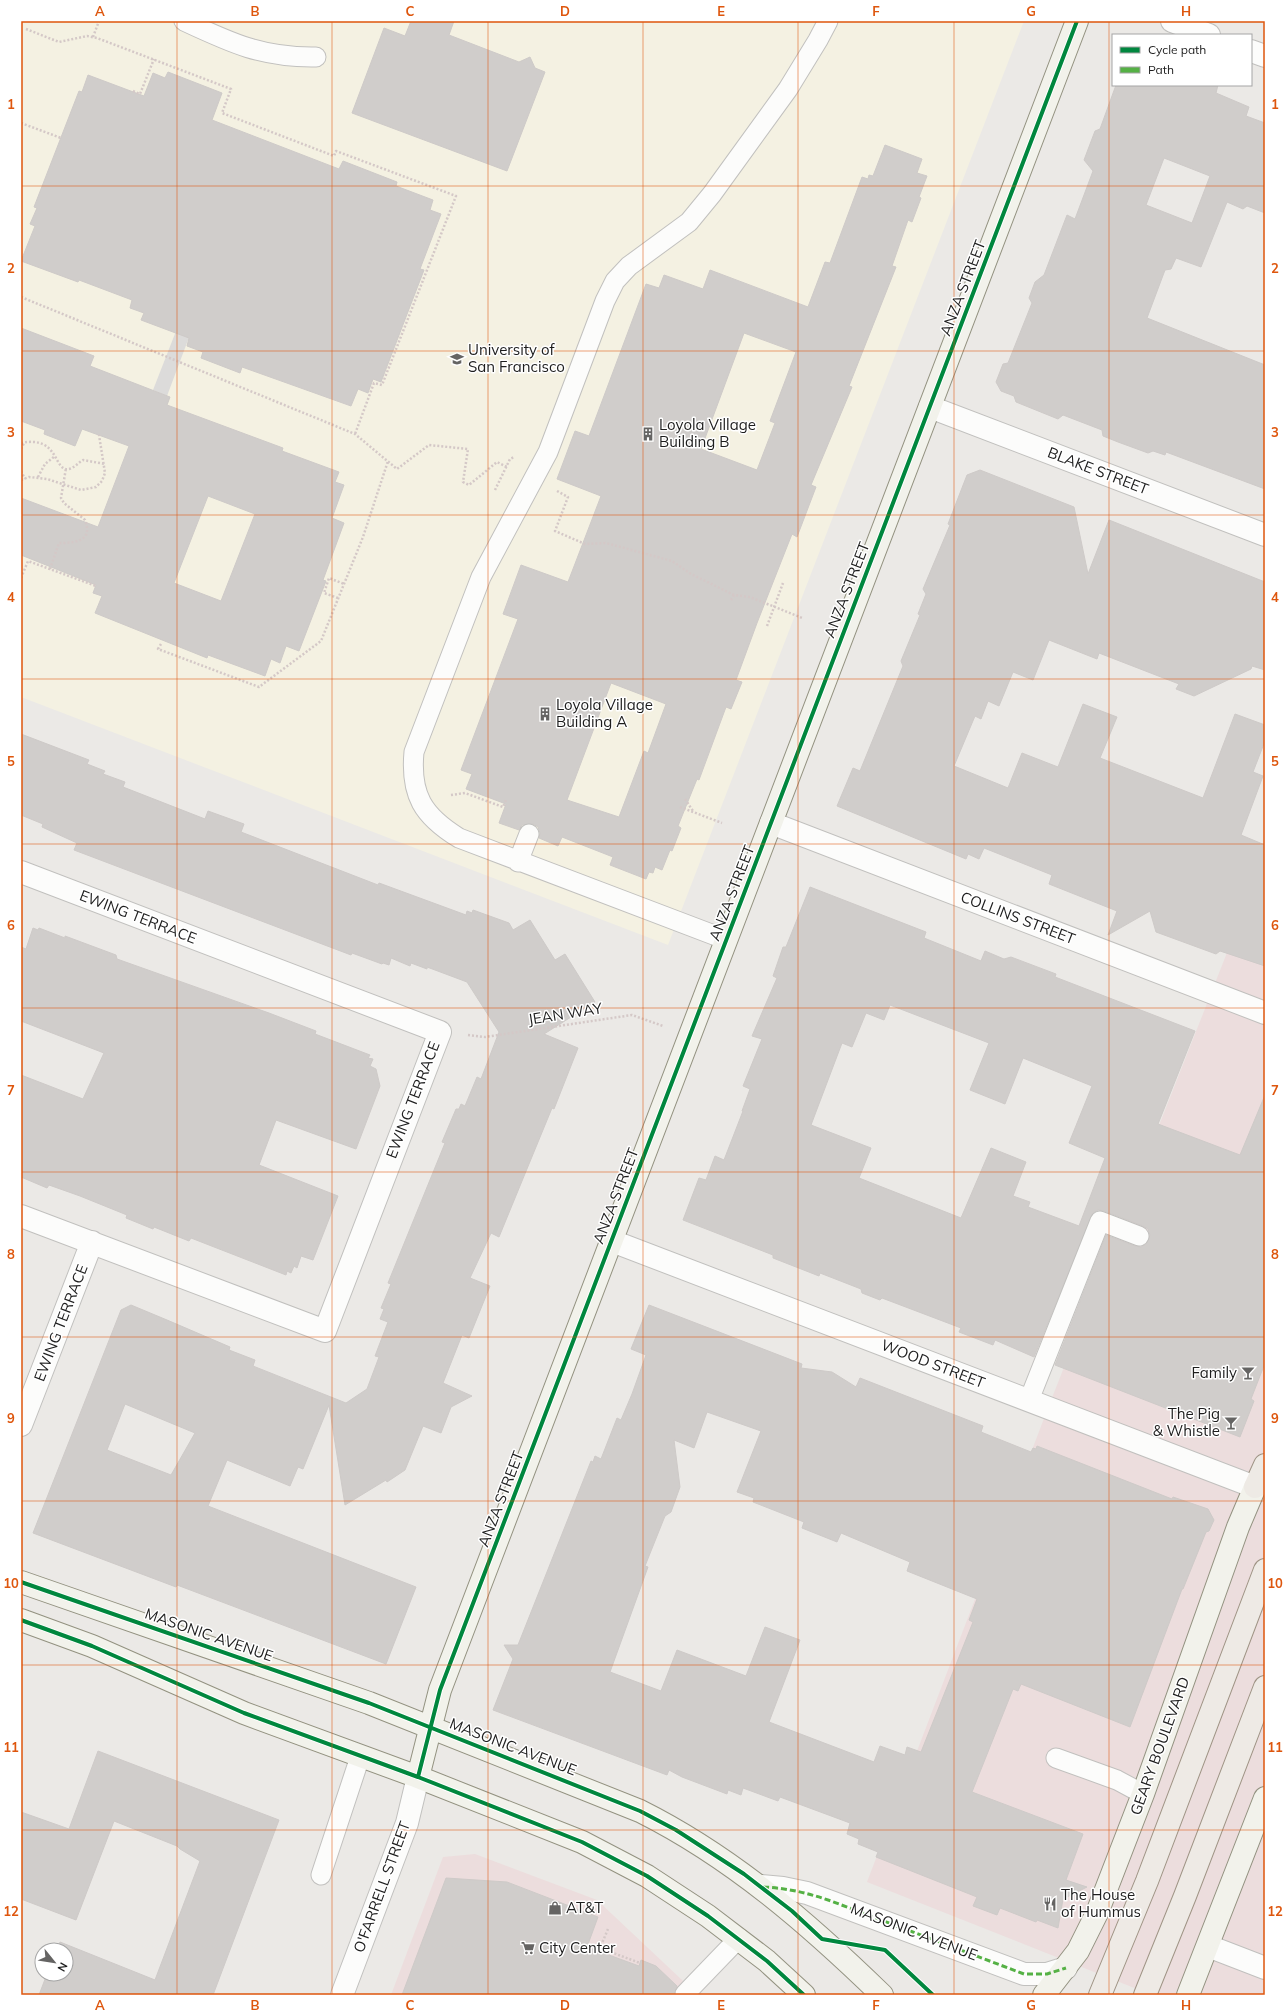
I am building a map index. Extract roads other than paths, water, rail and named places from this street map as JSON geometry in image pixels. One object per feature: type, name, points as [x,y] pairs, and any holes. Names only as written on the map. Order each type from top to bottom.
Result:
[{"type":"main road","name":"ANZA STREET","points":[[418,1777],[440,1690],[1078,21]]},
{"type":"main road","points":[[1255,1487],[1265,1465]]},
{"type":"main road","name":"GEARY BOULEVARD","points":[[1044,1995],[1066,1968],[1088,1933],[1097,1913],[1143,1794],[1238,1527],[1255,1487]]},
{"type":"main road","points":[[1100,1995],[1146,1881],[1265,1570]]},
{"type":"main road","name":"MASONIC AVENUE","points":[[21,1582],[369,1703],[431,1727],[481,1749],[640,1811],[676,1830],[760,1886],[807,1925],[882,1995]]},
{"type":"main road","points":[[21,1620],[92,1646],[244,1713],[360,1757],[418,1777],[548,1828],[614,1858],[672,1892],[739,1938],[804,1995]]},
{"type":"main road","points":[[1145,1995],[1185,1896],[1265,1687]]},
{"type":"main road","points":[[1188,1995],[1265,1798]]},
{"type":"main road","points":[[1063,1995],[1067,1978],[1066,1968]]},
{"type":"street","points":[[1172,21],[1206,34]]},
{"type":"street","points":[[1252,51],[1265,56]]},
{"type":"street","name":"BLAKE STREET","points":[[930,407],[1265,535]]},
{"type":"street","name":"COLLINS STREET","points":[[771,823],[1265,1013]]},
{"type":"street","name":"EWING TERRACE","points":[[21,872],[440,1032],[325,1332],[21,1216]]},
{"type":"street","name":"WOOD STREET","points":[[612,1240],[1255,1487]]},
{"type":"street","name":"EWING TERRACE","points":[[21,1425],[92,1242]]},
{"type":"street","name":"O'FARRELL STREET","points":[[342,1995],[407,1824],[418,1777]]},
{"type":"street","name":"MASONIC AVENUE","points":[[760,1886],[783,1888],[819,1897],[1024,1974],[1047,1974],[1066,1968]]},
{"type":"street","points":[[1208,1946],[1265,1968]]},
{"type":"lane","points":[[184,21],[231,43],[251,50],[273,55],[295,57],[316,56]]},
{"type":"lane","points":[[727,940],[518,862],[459,838],[442,828],[430,816],[419,801],[414,787],[412,770],[414,752],[481,577],[548,452],[605,301],[615,281],[629,266],[689,222],[712,194],[788,89],[828,21]]},
{"type":"lane","points":[[518,862],[529,834]]},
{"type":"lane","points":[[1029,1400],[1100,1220],[1139,1236]]},
{"type":"lane","points":[[321,1875],[360,1757]]},
{"type":"lane","points":[[1056,1758],[1117,1780],[1143,1794]]},
{"type":"lane","points":[[685,1994],[739,1938]]},
{"type":"place","name":"University of San Francisco","points":[[457,359]]},
{"type":"place","name":"Loyola Village Building B","points":[[648,434]]},
{"type":"place","name":"Loyola Village Building A","points":[[545,714]]},
{"type":"place","name":"Family","points":[[1248,1373]]},
{"type":"place","name":"The Pig & Whistle","points":[[1231,1423]]},
{"type":"place","name":"The House of Hummus","points":[[1050,1904]]},
{"type":"place","name":"AT&T","points":[[555,1908]]},
{"type":"place","name":"City Center","points":[[528,1948]]}]
